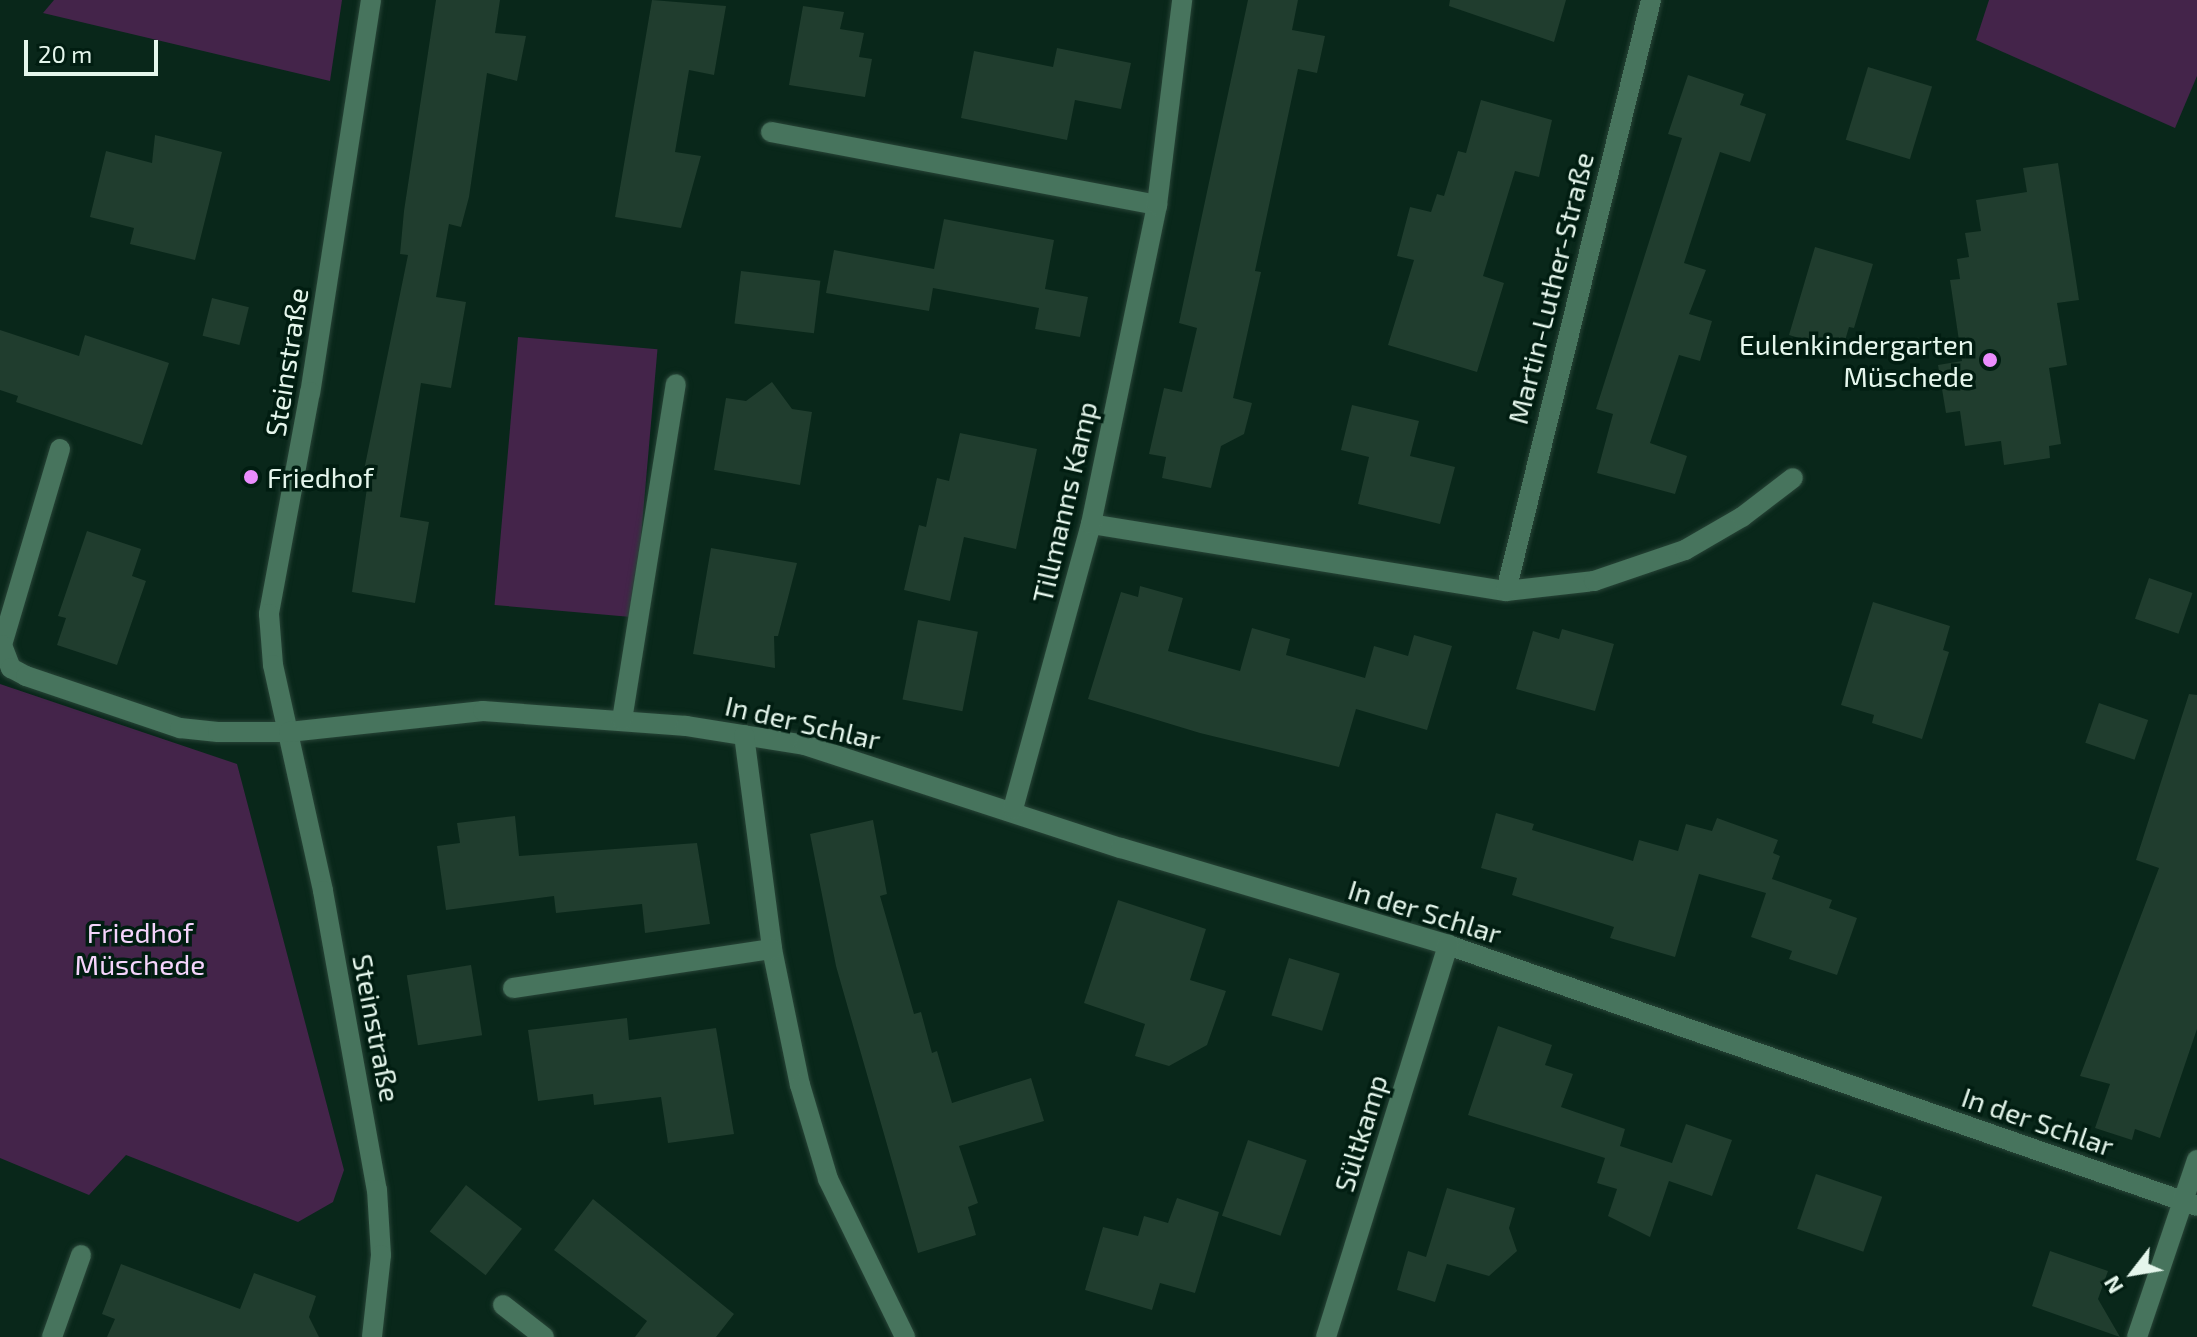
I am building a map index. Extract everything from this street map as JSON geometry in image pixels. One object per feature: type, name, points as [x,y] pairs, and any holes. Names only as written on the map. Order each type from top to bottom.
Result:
[{"type":"street","name":"Steinstraße","points":[[371,0],[310,392],[271,591],[269,641],[377,1190],[381,1255],[372,1337]]},
{"type":"street","name":"Tillmanns Kamp","points":[[1013,809],[1091,524],[1157,205],[1182,0]]},
{"type":"street","name":"Martin-Luther-Straße","points":[[1506,591],[1651,0]]},
{"type":"street","points":[[771,132],[1157,205]]},
{"type":"street","points":[[622,720],[676,384]]},
{"type":"street","points":[[60,449],[2,645],[11,668],[180,728],[289,732]]},
{"type":"street","points":[[1091,524],[1506,591],[1594,581],[1685,550],[1742,517],[1793,478]]},
{"type":"street","name":"In der Schlar","points":[[289,732],[483,711],[622,720],[805,745],[1013,809],[1121,848],[1448,945],[2190,1203]]},
{"type":"street","points":[[744,735],[772,949],[800,1085],[828,1179],[905,1337]]},
{"type":"street","name":"Sültkamp","points":[[1326,1337],[1448,945]]},
{"type":"street","points":[[513,988],[772,949]]},
{"type":"street","points":[[2137,1337],[2190,1203],[2197,1160]]},
{"type":"street","points":[[52,1337],[81,1255]]},
{"type":"street","points":[[503,1305],[544,1337]]},
{"type":"green space","points":[[54,0],[342,0],[330,81],[43,13]]},
{"type":"green space","points":[[1989,0],[2197,0],[2197,76],[2175,128],[1976,40]]},
{"type":"green space","points":[[518,337],[657,349],[634,617],[495,605]]},
{"type":"green space","name":"Friedhof Müschede","points":[[0,684],[237,764],[344,1170],[333,1202],[298,1222],[126,1155],[89,1195],[0,1158]]},
{"type":"building","points":[[436,0],[500,0],[495,33],[526,36],[517,81],[487,73],[469,197],[461,227],[449,224],[436,297],[466,302],[451,388],[421,383],[400,517],[429,522],[415,603],[352,592],[368,481],[362,480],[408,255],[400,254],[404,211]]},
{"type":"building","points":[[652,0],[726,6],[714,75],[689,70],[675,152],[701,156],[681,228],[615,217]]},
{"type":"building","points":[[1248,0],[1298,0],[1292,30],[1325,36],[1317,73],[1298,69],[1255,271],[1261,272],[1233,398],[1252,403],[1244,434],[1221,446],[1211,488],[1162,478],[1166,457],[1149,454],[1164,388],[1182,392],[1197,328],[1179,323]]},
{"type":"building","points":[[1450,0],[1566,0],[1554,42],[1449,6]]},
{"type":"building","points":[[803,6],[844,12],[840,29],[864,33],[859,57],[872,59],[865,97],[789,85]]},
{"type":"building","points":[[1057,48],[1131,63],[1121,109],[1075,100],[1067,140],[961,118],[974,51],[1053,67]]},
{"type":"building","points":[[1868,67],[1932,87],[1910,159],[1846,140]]},
{"type":"building","points":[[1688,75],[1744,94],[1740,105],[1766,114],[1750,162],[1720,152],[1684,263],[1706,270],[1689,314],[1712,321],[1700,361],[1679,355],[1650,443],[1687,456],[1675,494],[1597,473],[1613,414],[1596,409],[1682,138],[1668,134]]},
{"type":"building","points":[[1481,100],[1552,120],[1539,177],[1515,171],[1483,276],[1504,283],[1477,372],[1388,345],[1414,260],[1397,256],[1410,207],[1431,212],[1437,194],[1444,196],[1458,151],[1466,153]]},
{"type":"building","points":[[155,135],[222,152],[195,260],[130,244],[134,228],[90,217],[106,151],[152,163]]},
{"type":"building","points":[[2058,163],[2079,300],[2057,303],[2067,365],[2049,368],[2061,444],[2049,446],[2050,458],[2004,465],[2001,441],[1965,446],[1960,411],[1946,413],[1938,365],[1962,361],[1950,280],[1960,279],[1957,259],[1969,257],[1965,233],[1981,231],[1976,200],[2027,192],[2023,168]]},
{"type":"building","points":[[944,219],[1054,240],[1045,289],[1088,297],[1080,337],[1035,329],[1039,308],[933,288],[929,311],[826,293],[834,250],[934,269]]},
{"type":"building","points":[[1815,247],[1873,264],[1854,328],[1849,327],[1842,351],[1789,335]]},
{"type":"building","points":[[741,271],[820,281],[814,333],[735,324]]},
{"type":"building","points":[[212,298],[249,307],[239,345],[203,336]]},
{"type":"building","points":[[0,330],[79,356],[85,335],[169,363],[142,445],[16,402],[18,396],[0,390]]},
{"type":"building","points":[[772,382],[792,409],[812,412],[800,485],[714,470],[726,398],[746,401]]},
{"type":"building","points":[[1352,405],[1419,421],[1410,456],[1455,467],[1440,524],[1358,504],[1369,457],[1341,450]]},
{"type":"building","points":[[960,433],[1037,449],[1016,549],[964,537],[950,601],[904,590],[919,525],[926,527],[937,478],[949,481]]},
{"type":"building","points":[[87,531],[141,549],[132,576],[146,581],[117,665],[57,645],[66,618],[58,616]]},
{"type":"building","points":[[711,548],[797,563],[778,636],[774,636],[775,668],[693,654]]},
{"type":"building","points":[[2149,578],[2192,593],[2178,634],[2135,619]]},
{"type":"building","points":[[1140,586],[1183,598],[1168,651],[1240,671],[1252,628],[1290,639],[1286,655],[1365,678],[1374,646],[1408,656],[1414,635],[1452,646],[1427,730],[1356,709],[1339,767],[1200,733],[1088,699],[1121,592],[1138,597]]},
{"type":"building","points":[[1873,602],[1950,626],[1943,650],[1949,652],[1922,739],[1872,723],[1874,715],[1841,705]]},
{"type":"building","points":[[918,620],[978,632],[962,711],[903,700]]},
{"type":"building","points":[[1562,629],[1614,644],[1595,711],[1516,689],[1533,631],[1559,639]]},
{"type":"building","points":[[2189,694],[2197,695],[2197,1029],[2160,1138],[2135,1129],[2132,1140],[2095,1128],[2110,1084],[2080,1076],[2159,868],[2136,860]]},
{"type":"building","points":[[2099,703],[2148,720],[2134,760],[2085,743]]},
{"type":"building","points":[[1496,813],[1534,824],[1532,830],[1633,861],[1639,840],[1678,851],[1686,824],[1712,831],[1717,818],[1778,840],[1773,853],[1780,856],[1772,879],[1832,900],[1829,908],[1857,918],[1837,975],[1789,959],[1792,951],[1751,937],[1766,893],[1699,874],[1675,957],[1610,938],[1614,927],[1512,895],[1517,878],[1481,868]]},
{"type":"building","points":[[515,816],[519,856],[697,843],[710,924],[645,933],[642,904],[556,913],[554,896],[446,910],[437,846],[460,843],[457,823]]},
{"type":"building","points":[[873,820],[887,894],[880,896],[914,1014],[921,1012],[932,1053],[937,1051],[952,1103],[1031,1078],[1044,1121],[959,1146],[978,1203],[968,1207],[976,1235],[918,1253],[836,966],[810,834]]},
{"type":"building","points":[[1118,900],[1206,929],[1190,980],[1226,991],[1207,1045],[1169,1066],[1135,1056],[1145,1024],[1084,1003]]},
{"type":"building","points":[[1289,958],[1340,973],[1322,1031],[1271,1015]]},
{"type":"building","points":[[471,965],[482,1035],[418,1045],[407,975]]},
{"type":"building","points":[[627,1018],[629,1040],[716,1028],[734,1134],[668,1143],[661,1097],[594,1105],[593,1094],[538,1101],[528,1030]]},
{"type":"building","points":[[1498,1026],[1552,1045],[1545,1065],[1573,1074],[1561,1107],[1625,1129],[1620,1146],[1672,1163],[1686,1124],[1732,1140],[1712,1196],[1669,1181],[1650,1237],[1608,1216],[1617,1189],[1597,1183],[1605,1158],[1468,1115]]},
{"type":"building","points":[[1248,1140],[1307,1160],[1281,1236],[1222,1216]]},
{"type":"building","points":[[1816,1174],[1882,1197],[1863,1252],[1797,1229]]},
{"type":"building","points":[[466,1185],[522,1229],[486,1275],[430,1231]]},
{"type":"building","points":[[1447,1188],[1515,1208],[1509,1228],[1517,1251],[1489,1276],[1447,1264],[1435,1302],[1397,1290],[1408,1251],[1426,1257]]},
{"type":"building","points":[[1177,1198],[1219,1212],[1195,1293],[1160,1283],[1152,1310],[1085,1290],[1103,1227],[1138,1236],[1144,1216],[1168,1223]]},
{"type":"building","points":[[593,1199],[734,1314],[716,1337],[635,1337],[647,1321],[554,1250]]},
{"type":"building","points":[[2050,1251],[2108,1271],[2098,1299],[2120,1337],[2032,1306]]},
{"type":"building","points":[[121,1264],[240,1309],[254,1273],[316,1296],[309,1317],[319,1337],[107,1337],[115,1319],[102,1314]]},
{"type":"place","name":"Eulenkindergarten Müschede","points":[[1990,360]]},
{"type":"place","name":"Friedhof","points":[[251,477]]}]
